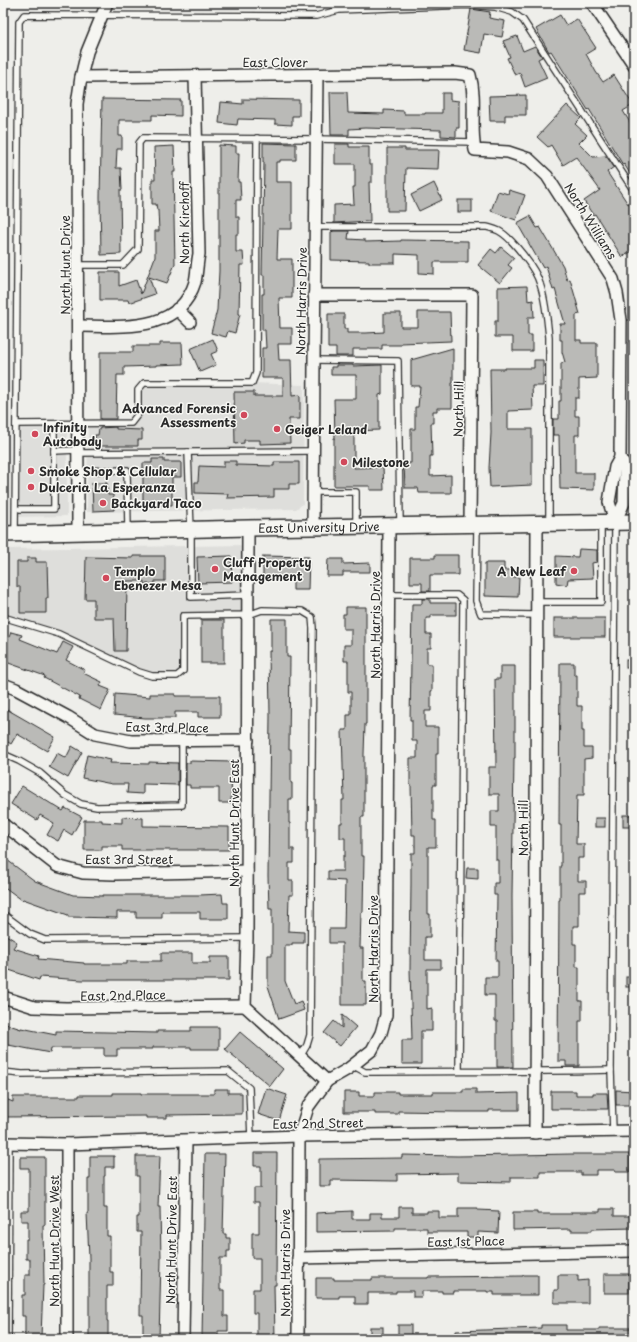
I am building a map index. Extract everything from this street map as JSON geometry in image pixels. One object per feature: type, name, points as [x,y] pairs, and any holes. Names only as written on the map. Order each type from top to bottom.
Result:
[{"type":"main road","name":"East University Drive","points":[[9,534],[248,528],[634,522]]},
{"type":"street","name":"North Hunt Drive","points":[[78,532],[77,104],[81,77],[92,39],[107,3]]},
{"type":"street","points":[[592,3],[634,65]]},
{"type":"street","name":"East Clover","points":[[81,77],[456,73],[470,75],[473,87],[474,142]]},
{"type":"street","name":"North Harris Drive","points":[[313,527],[314,295],[318,75]]},
{"type":"street","name":"North Kirchoff","points":[[78,326],[132,326],[149,323],[170,316],[186,300],[195,282],[199,254],[195,76]]},
{"type":"street","name":"North Williams","points":[[474,142],[476,150],[508,152],[530,159],[547,176],[613,280],[617,293],[621,320],[620,458],[615,467],[609,502],[608,522]]},
{"type":"street","name":"North Hill","points":[[314,295],[472,295],[473,524]]},
{"type":"street","points":[[177,309],[190,322]]},
{"type":"street","name":"North Hill","points":[[535,1132],[537,602],[543,523]]},
{"type":"street","name":"North Harris Drive","points":[[298,1339],[299,1136],[308,1107],[327,1081],[352,1066],[372,1050],[381,1033],[386,1015],[388,595],[395,526]]},
{"type":"street","name":"North Hunt Drive East","points":[[245,1006],[247,938],[248,528]]},
{"type":"street","name":"East 3rd Place","points":[[3,684],[16,688],[95,734],[131,741],[182,742],[248,740]]},
{"type":"street","name":"East 3rd Street","points":[[3,824],[57,866],[83,873],[114,874],[247,871]]},
{"type":"street","name":"East 2nd Place","points":[[3,997],[34,1007],[245,1006]]},
{"type":"street","points":[[245,1006],[327,1081]]},
{"type":"street","name":"East 2nd Street","points":[[6,1143],[67,1144],[299,1136],[634,1131]]},
{"type":"street","name":"North Hunt Drive East","points":[[183,1339],[186,1141]]},
{"type":"street","name":"North Hunt Drive West","points":[[67,1144],[68,1339]]},
{"type":"street","name":"East 1st Place","points":[[298,1258],[634,1251]]},
{"type":"lane","points":[[9,534],[16,424],[19,22],[24,15],[316,16],[339,10],[469,5],[495,7],[512,12],[523,20],[634,191]]},
{"type":"lane","points":[[78,265],[123,265],[138,249],[139,143],[143,138],[196,137],[474,142]]},
{"type":"lane","points":[[16,424],[131,423],[138,414],[138,390],[144,382],[252,383],[256,373],[256,138]]},
{"type":"lane","points":[[315,227],[487,226],[499,231],[512,242],[526,259],[540,283],[549,337],[543,523]]},
{"type":"lane","points":[[314,360],[398,360],[395,526]]},
{"type":"lane","points":[[20,509],[54,509],[54,432]]},
{"type":"lane","points":[[54,451],[313,451]]},
{"type":"lane","points":[[188,452],[191,530],[191,597],[248,595]]},
{"type":"lane","points":[[77,471],[127,470],[128,531]]},
{"type":"lane","points":[[313,492],[356,492],[356,526]]},
{"type":"lane","points":[[537,602],[601,602],[608,522]]},
{"type":"lane","points":[[608,522],[612,1131]]},
{"type":"lane","points":[[473,524],[476,601],[481,614],[537,615]]},
{"type":"lane","points":[[388,595],[457,595],[462,600],[459,1071]]},
{"type":"lane","points":[[3,617],[59,634],[139,672],[152,676],[177,676],[183,671],[183,616],[248,615],[262,610],[302,611],[312,617],[310,1035],[307,1045],[300,1057]]},
{"type":"lane","points":[[3,754],[40,773],[65,795],[81,804],[97,807],[182,805],[182,742]]},
{"type":"lane","points":[[3,914],[30,934],[45,940],[247,938]]},
{"type":"lane","points":[[352,1066],[365,1072],[535,1072],[611,1070]]},
{"type":"lane","points":[[3,1072],[22,1074],[228,1070],[250,1088],[252,1138]]},
{"type":"lane","points":[[6,1143],[8,1339]]},
{"type":"shaded area","points":[[144,383],[252,383],[304,385],[303,504],[296,509],[87,512],[88,423],[131,423],[138,414],[138,390]]},
{"type":"shaded area","points":[[67,423],[67,516],[15,517],[16,424]]},
{"type":"shaded area","points":[[248,545],[248,615],[184,616],[183,671],[177,676],[152,676],[59,634],[3,617],[3,549]]},
{"type":"building","points":[[471,9],[490,12],[489,18],[505,21],[502,37],[484,34],[481,53],[464,50]]},
{"type":"building","points":[[560,15],[566,25],[577,19],[596,48],[586,54],[596,72],[603,82],[614,75],[633,105],[623,111],[634,129],[634,180],[551,51],[549,52],[536,29]]},
{"type":"building","points":[[517,36],[523,51],[535,46],[542,57],[538,59],[547,78],[525,87],[520,73],[515,75],[507,58],[510,57],[503,41]]},
{"type":"building","points":[[330,92],[347,92],[348,113],[384,114],[384,110],[404,111],[404,114],[442,113],[442,93],[450,93],[450,100],[459,101],[459,128],[456,128],[456,137],[441,136],[441,130],[365,128],[349,129],[349,135],[331,135]]},
{"type":"building","points":[[526,95],[526,115],[505,115],[505,121],[490,121],[489,96]]},
{"type":"building","points":[[102,99],[181,100],[181,116],[152,115],[152,120],[119,120],[119,136],[122,136],[122,149],[117,149],[116,168],[121,168],[121,254],[101,255],[100,197]]},
{"type":"building","points":[[243,99],[299,100],[299,116],[292,116],[292,125],[275,124],[275,120],[238,119],[237,125],[219,123],[221,102],[243,104]]},
{"type":"building","points":[[567,105],[581,118],[575,124],[587,135],[579,143],[593,157],[606,156],[614,167],[607,172],[628,204],[634,200],[634,250],[622,257],[595,214],[593,215],[584,201],[600,190],[576,157],[563,165],[551,145],[548,147],[537,137]]},
{"type":"building","points":[[263,143],[296,144],[296,160],[280,160],[280,162],[276,162],[276,182],[292,182],[292,229],[278,229],[277,259],[292,259],[292,298],[279,298],[280,328],[292,328],[292,344],[278,344],[279,360],[291,360],[292,396],[300,395],[300,419],[289,419],[290,443],[260,444],[260,440],[244,440],[244,443],[235,444],[234,392],[254,392],[254,396],[283,396],[283,378],[262,378],[262,348],[266,348],[265,330],[262,330],[262,294],[264,294],[264,275],[262,275]]},
{"type":"building","points":[[335,144],[349,144],[349,147],[369,147],[369,165],[372,165],[372,182],[369,182],[370,221],[334,223],[334,205],[354,204],[353,187],[355,187],[355,164],[335,164]]},
{"type":"building","points":[[219,145],[236,146],[236,153],[239,153],[238,182],[240,182],[241,200],[236,200],[236,217],[239,217],[239,234],[236,234],[236,252],[243,252],[244,265],[240,265],[240,314],[235,333],[228,331],[226,337],[211,333],[217,310],[219,271]]},
{"type":"building","points":[[174,146],[175,172],[173,172],[175,264],[167,283],[149,277],[155,294],[129,303],[128,300],[100,300],[100,272],[119,272],[119,286],[136,280],[141,294],[155,257],[155,231],[159,231],[158,210],[156,204],[152,204],[152,179],[155,179],[154,147]]},
{"type":"building","points":[[387,148],[405,148],[405,150],[439,150],[438,169],[406,168],[405,211],[387,211]]},
{"type":"building","points":[[434,183],[442,200],[419,211],[411,195]]},
{"type":"building","points":[[509,190],[525,195],[516,220],[491,211],[498,191],[508,194]]},
{"type":"building","points":[[458,200],[472,200],[472,212],[458,212]]},
{"type":"building","points":[[530,216],[537,228],[540,227],[563,266],[567,280],[570,279],[580,314],[576,315],[576,340],[581,340],[581,343],[597,343],[597,378],[579,379],[579,398],[575,398],[575,416],[579,416],[579,435],[575,435],[575,473],[594,473],[594,490],[560,489],[559,435],[553,435],[553,419],[559,419],[559,401],[561,401],[561,363],[565,362],[562,352],[562,340],[560,340],[560,324],[565,324],[555,289],[553,290],[546,266],[543,268],[517,223]]},
{"type":"building","points":[[349,231],[348,239],[365,240],[365,242],[401,240],[468,241],[468,262],[434,262],[434,274],[419,273],[419,255],[395,254],[395,263],[369,263],[369,261],[331,260],[331,232]]},
{"type":"building","points":[[501,247],[514,258],[508,265],[512,268],[500,283],[478,265],[491,249],[496,253]]},
{"type":"building","points":[[527,286],[528,301],[533,300],[534,317],[528,317],[528,335],[532,335],[532,351],[513,351],[513,337],[495,337],[495,321],[498,321],[498,287]]},
{"type":"building","points":[[418,312],[450,312],[451,341],[382,345],[382,349],[353,349],[353,356],[336,356],[336,348],[328,348],[328,314],[344,314],[344,329],[347,329],[347,333],[366,333],[384,332],[384,313],[401,313],[401,327],[418,327]]},
{"type":"building","points":[[213,339],[218,351],[211,354],[216,365],[200,372],[190,349]]},
{"type":"building","points":[[160,343],[182,343],[183,364],[124,367],[124,375],[117,375],[116,419],[100,419],[100,352],[133,352],[133,346],[160,346]]},
{"type":"building","points":[[453,348],[452,408],[437,408],[437,411],[433,411],[433,423],[431,423],[432,456],[430,456],[430,476],[451,475],[451,493],[419,493],[418,488],[405,488],[404,463],[411,463],[411,429],[415,429],[415,407],[418,407],[420,386],[411,386],[411,360]]},
{"type":"building","points":[[534,360],[543,360],[543,386],[532,386],[533,410],[508,411],[508,429],[532,429],[532,485],[490,487],[490,369],[534,368]]},
{"type":"building","points":[[336,365],[382,365],[382,394],[379,395],[379,430],[354,431],[354,468],[383,467],[384,490],[370,490],[370,486],[334,486],[334,399],[356,399],[356,375],[331,375],[331,367],[336,367]]},
{"type":"building","points":[[116,427],[116,429],[142,430],[142,440],[138,440],[138,446],[95,446],[95,435],[98,435],[100,428]]},
{"type":"building","points":[[152,459],[164,459],[164,462],[181,462],[181,477],[172,477],[172,505],[155,505],[155,501],[143,501],[143,463],[152,463]]},
{"type":"building","points":[[224,461],[236,461],[236,465],[274,466],[274,462],[299,462],[299,484],[289,484],[289,489],[274,489],[274,497],[227,498],[228,494],[195,493],[195,482],[198,482],[199,466],[224,467]]},
{"type":"building","name":"Backyard Taco","points":[[92,483],[107,483],[108,495],[113,495],[114,510],[93,511]]},
{"type":"building","name":"A New Leaf","points":[[579,549],[597,550],[597,562],[592,563],[593,578],[568,579],[567,585],[556,583],[556,556],[578,557]]},
{"type":"building","points":[[435,555],[458,555],[458,575],[430,575],[430,591],[422,591],[422,583],[410,583],[410,558],[435,558]]},
{"type":"building","name":"Templo Ebenezer Mesa","points":[[133,556],[165,556],[165,581],[155,581],[155,584],[144,584],[144,581],[127,581],[126,651],[115,651],[114,618],[94,618],[94,599],[85,599],[86,557],[133,558]]},
{"type":"building","name":"Cluff Property Management","points":[[231,556],[232,582],[198,583],[197,557]]},
{"type":"building","points":[[263,556],[309,557],[308,590],[293,590],[293,578],[263,578]]},
{"type":"building","points":[[27,558],[36,558],[36,562],[47,562],[48,598],[46,598],[46,613],[20,613],[20,587],[17,587],[17,562],[27,562]]},
{"type":"building","points":[[328,559],[343,559],[343,564],[370,563],[370,572],[343,572],[343,576],[327,576]]},
{"type":"building","points":[[485,563],[504,563],[504,570],[511,570],[511,577],[519,577],[518,597],[485,596]]},
{"type":"building","points":[[422,599],[430,599],[430,603],[456,603],[456,615],[431,615],[431,618],[426,618],[426,634],[431,634],[431,648],[427,648],[427,664],[432,664],[432,691],[431,711],[425,711],[425,727],[438,727],[438,754],[436,754],[436,785],[433,785],[433,820],[436,820],[436,847],[428,847],[428,914],[430,914],[430,937],[425,937],[425,960],[441,960],[441,969],[427,969],[427,1009],[432,1008],[432,1031],[421,1031],[421,1064],[402,1064],[402,1040],[412,1040],[410,969],[411,853],[415,853],[415,835],[412,835],[410,758],[417,758],[417,741],[412,741],[412,720],[410,720],[412,604],[422,604]]},
{"type":"building","points":[[346,607],[366,607],[364,817],[361,817],[361,856],[364,856],[363,912],[361,912],[360,948],[363,948],[363,981],[366,981],[366,1005],[342,1005],[342,943],[329,943],[329,929],[344,929],[345,881],[328,880],[328,871],[343,871],[343,856],[345,856],[345,838],[340,838],[340,823],[342,823],[342,800],[344,800],[342,730],[347,730],[347,715],[351,715],[351,692],[348,692],[348,661],[344,661],[344,645],[351,645],[351,629],[343,629],[343,614],[346,614]]},
{"type":"building","points":[[554,618],[605,618],[605,637],[554,637]]},
{"type":"building","points":[[271,619],[287,619],[287,657],[290,657],[289,749],[291,749],[292,783],[292,799],[289,799],[289,823],[290,849],[294,849],[294,863],[289,863],[289,881],[293,881],[293,895],[289,895],[288,931],[304,932],[304,943],[292,943],[292,945],[285,945],[285,981],[294,1004],[301,1001],[304,1010],[279,1019],[268,986],[268,955],[272,955],[272,909],[269,909],[268,876],[270,716],[269,651],[271,651]]},
{"type":"building","points":[[201,620],[224,620],[224,663],[201,663]]},
{"type":"building","points":[[11,632],[22,635],[20,639],[57,654],[63,642],[73,647],[66,660],[85,670],[83,673],[102,682],[100,686],[110,690],[101,710],[44,678],[45,676],[3,661],[3,638],[8,640]]},
{"type":"building","points":[[626,660],[634,660],[634,668],[626,668]]},
{"type":"building","points":[[560,663],[574,663],[574,675],[577,675],[577,706],[582,706],[584,748],[592,748],[592,758],[584,759],[584,795],[577,795],[576,844],[584,844],[584,858],[578,858],[578,881],[586,881],[586,892],[579,892],[579,926],[573,926],[573,944],[576,944],[576,967],[579,967],[579,1001],[582,1001],[582,1021],[579,1021],[579,1066],[566,1066],[566,1061],[558,1061],[559,900],[561,866],[561,825],[559,825]]},
{"type":"building","points":[[500,666],[515,666],[515,758],[512,895],[513,1067],[497,1067],[497,1021],[495,1021],[495,995],[485,995],[485,977],[498,977],[498,961],[496,961],[497,895],[494,895],[494,883],[498,883],[498,860],[496,860],[496,827],[491,827],[491,811],[499,811],[499,794],[489,794],[489,767],[496,767],[495,679],[500,679]]},
{"type":"building","points":[[115,694],[150,697],[150,694],[175,694],[175,696],[220,696],[220,717],[198,717],[198,712],[175,712],[175,718],[145,718],[114,715]]},
{"type":"building","points":[[3,707],[55,737],[47,751],[17,734],[11,744],[3,739]]},
{"type":"building","points":[[72,746],[82,752],[68,778],[49,767],[57,753],[66,758]]},
{"type":"building","points":[[87,755],[111,760],[110,763],[178,763],[178,785],[143,784],[143,794],[127,793],[128,784],[112,784],[82,778]]},
{"type":"building","points":[[190,761],[232,762],[231,803],[219,803],[219,788],[190,788],[190,785],[186,785],[186,763],[190,763]]},
{"type":"building","points":[[22,786],[63,811],[65,808],[82,817],[72,835],[64,830],[58,841],[47,835],[54,823],[40,815],[37,820],[11,804]]},
{"type":"building","points":[[623,815],[634,815],[634,827],[623,827]]},
{"type":"building","points":[[122,817],[143,818],[143,826],[229,827],[229,850],[122,850],[122,846],[102,846],[102,850],[84,850],[84,820],[102,820],[102,822],[122,823]]},
{"type":"building","points":[[595,818],[605,818],[605,827],[595,827]]},
{"type":"building","points":[[3,857],[35,881],[73,895],[103,896],[222,894],[223,903],[228,903],[228,919],[200,919],[200,912],[162,912],[162,918],[136,918],[136,912],[117,912],[117,918],[68,917],[68,915],[23,899],[22,900],[3,886]]},
{"type":"building","points":[[467,868],[478,868],[478,879],[466,878]]},
{"type":"building","points":[[3,933],[17,942],[13,948],[39,956],[38,959],[84,964],[127,964],[127,961],[161,961],[161,953],[192,953],[192,963],[210,963],[210,957],[229,957],[229,980],[82,980],[40,977],[39,980],[3,968]]},
{"type":"building","points":[[626,977],[634,977],[634,987],[626,987]]},
{"type":"building","points":[[342,1015],[356,1027],[340,1046],[324,1033],[334,1021],[342,1028]]},
{"type":"building","points":[[3,1023],[21,1029],[56,1035],[56,1031],[157,1033],[157,1031],[191,1031],[191,1027],[219,1027],[219,1049],[153,1047],[153,1049],[117,1049],[117,1056],[104,1056],[104,1048],[51,1048],[50,1053],[3,1044]]},
{"type":"building","points":[[240,1032],[283,1069],[270,1086],[225,1049]]},
{"type":"building","points":[[266,1088],[287,1095],[279,1121],[258,1114]]},
{"type":"building","points":[[214,1089],[228,1089],[228,1093],[242,1093],[242,1114],[167,1115],[167,1118],[146,1118],[146,1116],[3,1117],[3,1098],[13,1102],[13,1097],[79,1097],[79,1095],[113,1095],[113,1093],[214,1094]]},
{"type":"building","points":[[463,1089],[476,1089],[476,1094],[519,1093],[519,1110],[489,1110],[489,1112],[398,1111],[398,1114],[344,1112],[344,1092],[359,1092],[359,1096],[375,1096],[375,1092],[398,1092],[398,1094],[433,1094],[433,1092],[463,1092]]},
{"type":"building","points":[[616,1090],[634,1091],[634,1105],[616,1105]]},
{"type":"building","points":[[551,1091],[576,1091],[576,1095],[607,1093],[608,1109],[551,1109]]},
{"type":"building","points":[[254,1153],[277,1153],[276,1285],[274,1285],[275,1339],[257,1339],[257,1313],[253,1313],[253,1289],[260,1289],[260,1258],[252,1258],[252,1233],[259,1233],[259,1202],[254,1202],[254,1188],[261,1188],[261,1166],[254,1166]]},
{"type":"building","points":[[205,1154],[225,1154],[223,1234],[226,1234],[226,1238],[230,1238],[230,1251],[227,1251],[227,1258],[220,1258],[220,1290],[224,1290],[224,1316],[228,1316],[228,1331],[218,1331],[218,1339],[202,1339]]},
{"type":"building","points":[[630,1154],[630,1172],[596,1170],[596,1175],[581,1175],[581,1172],[540,1172],[540,1177],[511,1177],[511,1182],[458,1181],[458,1173],[397,1174],[397,1181],[331,1180],[331,1186],[319,1186],[319,1159],[402,1158],[402,1155],[458,1156]]},
{"type":"building","points":[[90,1156],[114,1156],[114,1167],[105,1167],[104,1176],[104,1208],[107,1208],[107,1236],[110,1236],[110,1272],[113,1272],[113,1286],[107,1286],[108,1339],[89,1339],[89,1258],[87,1213],[88,1179],[90,1179]]},
{"type":"building","points":[[136,1156],[160,1156],[158,1207],[160,1207],[161,1260],[159,1339],[143,1339],[143,1315],[140,1315],[141,1232],[137,1232],[137,1217],[139,1217],[139,1176],[136,1176]]},
{"type":"building","points":[[20,1157],[45,1157],[45,1225],[43,1225],[44,1285],[41,1337],[25,1337],[25,1316],[22,1316],[22,1295],[25,1295],[25,1275],[30,1275],[30,1259],[26,1259],[28,1221],[21,1221],[21,1211],[29,1211],[29,1168],[20,1168]]},
{"type":"building","points":[[399,1207],[412,1207],[412,1213],[439,1211],[439,1218],[458,1218],[458,1208],[478,1208],[478,1210],[499,1211],[498,1233],[478,1232],[478,1237],[467,1237],[467,1232],[427,1232],[427,1228],[395,1228],[395,1231],[316,1232],[316,1213],[352,1211],[352,1219],[370,1219],[370,1213],[382,1213],[382,1217],[399,1217]]},
{"type":"building","points":[[600,1209],[614,1209],[614,1216],[634,1216],[634,1228],[592,1229],[592,1231],[571,1231],[571,1229],[513,1230],[513,1212],[571,1214],[571,1212],[600,1212]]},
{"type":"building","points":[[604,1274],[629,1274],[629,1293],[604,1293]]},
{"type":"building","points":[[538,1275],[538,1295],[494,1295],[494,1292],[487,1291],[453,1291],[453,1293],[442,1293],[442,1291],[422,1291],[422,1297],[413,1297],[413,1291],[396,1291],[396,1293],[368,1293],[368,1304],[355,1304],[355,1296],[316,1298],[316,1278],[334,1278],[334,1280],[372,1280],[372,1278]]},
{"type":"building","points":[[558,1275],[578,1275],[578,1281],[588,1280],[588,1303],[554,1303],[554,1290],[558,1290]]},
{"type":"building","points":[[398,1325],[411,1325],[411,1339],[398,1339]]},
{"type":"building","points":[[541,1325],[566,1325],[566,1330],[634,1328],[634,1339],[456,1339],[456,1331],[541,1328]]},
{"type":"building","points":[[370,1327],[383,1327],[383,1339],[370,1339]]},
{"type":"place","name":"Advanced Forensic Assessments","points":[[244,415]]},
{"type":"place","name":"Geiger Leland","points":[[277,429]]},
{"type":"place","name":"Infinity Autobody","points":[[35,434]]},
{"type":"place","name":"Milestone","points":[[344,462]]},
{"type":"place","name":"Smoke Shop & Cellular","points":[[31,471]]},
{"type":"place","name":"Dulceria La Esperanza","points":[[31,487]]},
{"type":"place","name":"Backyard Taco","points":[[103,503]]},
{"type":"place","name":"Cluff Property Management","points":[[215,569]]},
{"type":"place","name":"A New Leaf","points":[[574,571]]},
{"type":"place","name":"Templo Ebenezer Mesa","points":[[106,578]]}]
